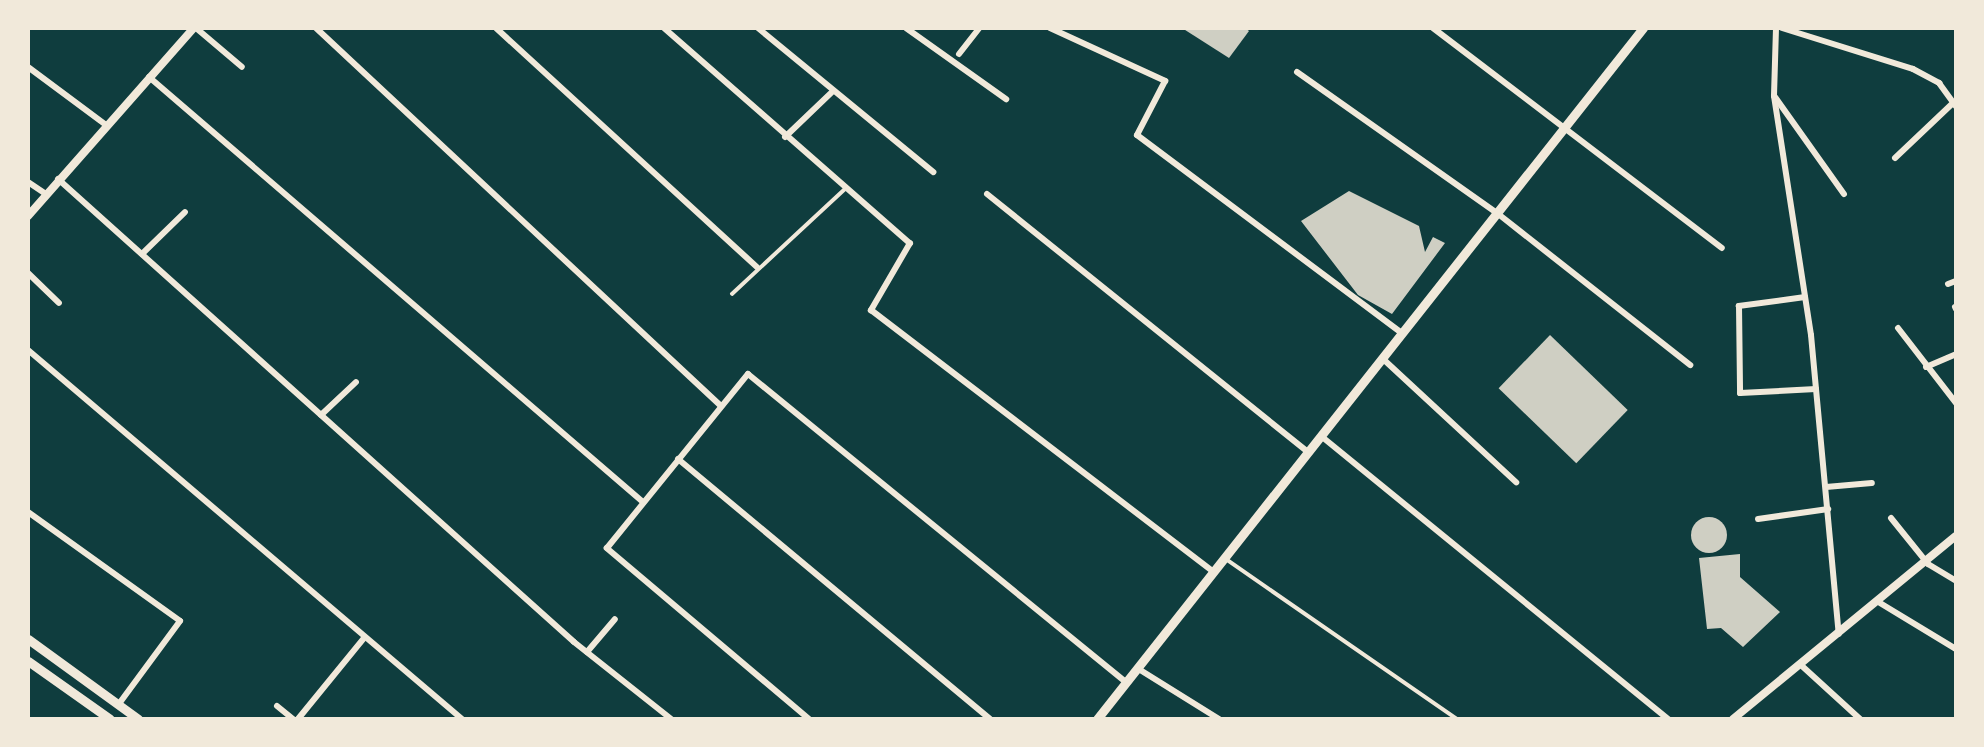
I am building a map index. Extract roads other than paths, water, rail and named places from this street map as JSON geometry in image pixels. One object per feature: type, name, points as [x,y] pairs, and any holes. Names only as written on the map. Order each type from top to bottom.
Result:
[{"type":"main road","points":[[1097,719],[1643,28]]},
{"type":"main road","points":[[28,639],[138,719]]},
{"type":"main road","points":[[28,661],[110,719]]},
{"type":"street","points":[[28,216],[147,76],[195,28],[242,67]]},
{"type":"street","points":[[316,28],[720,405]]},
{"type":"street","points":[[496,28],[757,267]]},
{"type":"street","points":[[664,28],[912,248],[871,310],[1214,572]]},
{"type":"street","points":[[758,28],[933,172]]},
{"type":"street","points":[[906,28],[1006,99]]},
{"type":"street","points":[[959,54],[979,28]]},
{"type":"street","points":[[1051,28],[1167,84],[1136,132],[1402,333]]},
{"type":"street","points":[[1433,28],[1566,125],[1722,248]]},
{"type":"street","points":[[1776,28],[1774,96],[1805,296],[1840,636]]},
{"type":"street","points":[[1782,28],[1913,69],[1939,83],[1955,104],[1895,158]]},
{"type":"street","points":[[28,67],[106,124]]},
{"type":"street","points":[[1297,72],[1497,213],[1690,365]]},
{"type":"street","points":[[147,76],[643,502]]},
{"type":"street","points":[[785,137],[833,91]]},
{"type":"street","points":[[1774,96],[1844,194]]},
{"type":"street","points":[[58,179],[587,652],[671,719]]},
{"type":"street","points":[[28,182],[46,194]]},
{"type":"street","points":[[986,194],[1308,452]]},
{"type":"street","points":[[142,254],[184,212]]},
{"type":"street","points":[[28,273],[59,303]]},
{"type":"street","points":[[1948,284],[1956,281]]},
{"type":"street","points":[[1805,296],[1739,306],[1740,393],[1816,389]]},
{"type":"street","points":[[1898,328],[1926,368],[1956,403]]},
{"type":"street","points":[[28,351],[462,719]]},
{"type":"street","points":[[1926,368],[1956,354]]},
{"type":"street","points":[[1382,358],[1516,482]]},
{"type":"street","points":[[809,719],[607,548],[720,405],[748,374],[1126,682]]},
{"type":"street","points":[[321,415],[356,382]]},
{"type":"street","points":[[1321,436],[1668,719]]},
{"type":"street","points":[[678,459],[989,719]]},
{"type":"street","points":[[1826,487],[1872,483]]},
{"type":"street","points":[[1758,519],[1828,509]]},
{"type":"street","points":[[28,512],[180,621],[118,705]]},
{"type":"street","points":[[1891,518],[1928,564],[1956,581]]},
{"type":"street","points":[[1733,719],[1840,636],[1928,564],[1956,537]]},
{"type":"street","points":[[1880,603],[1956,649]]},
{"type":"street","points":[[587,652],[615,619]]},
{"type":"street","points":[[277,706],[296,719],[364,638]]},
{"type":"street","points":[[1802,666],[1860,719]]},
{"type":"street","points":[[1137,668],[1219,719]]},
{"type":"lane","points":[[732,294],[757,267],[844,190]]},
{"type":"lane","points":[[1224,558],[1457,719]]}]
